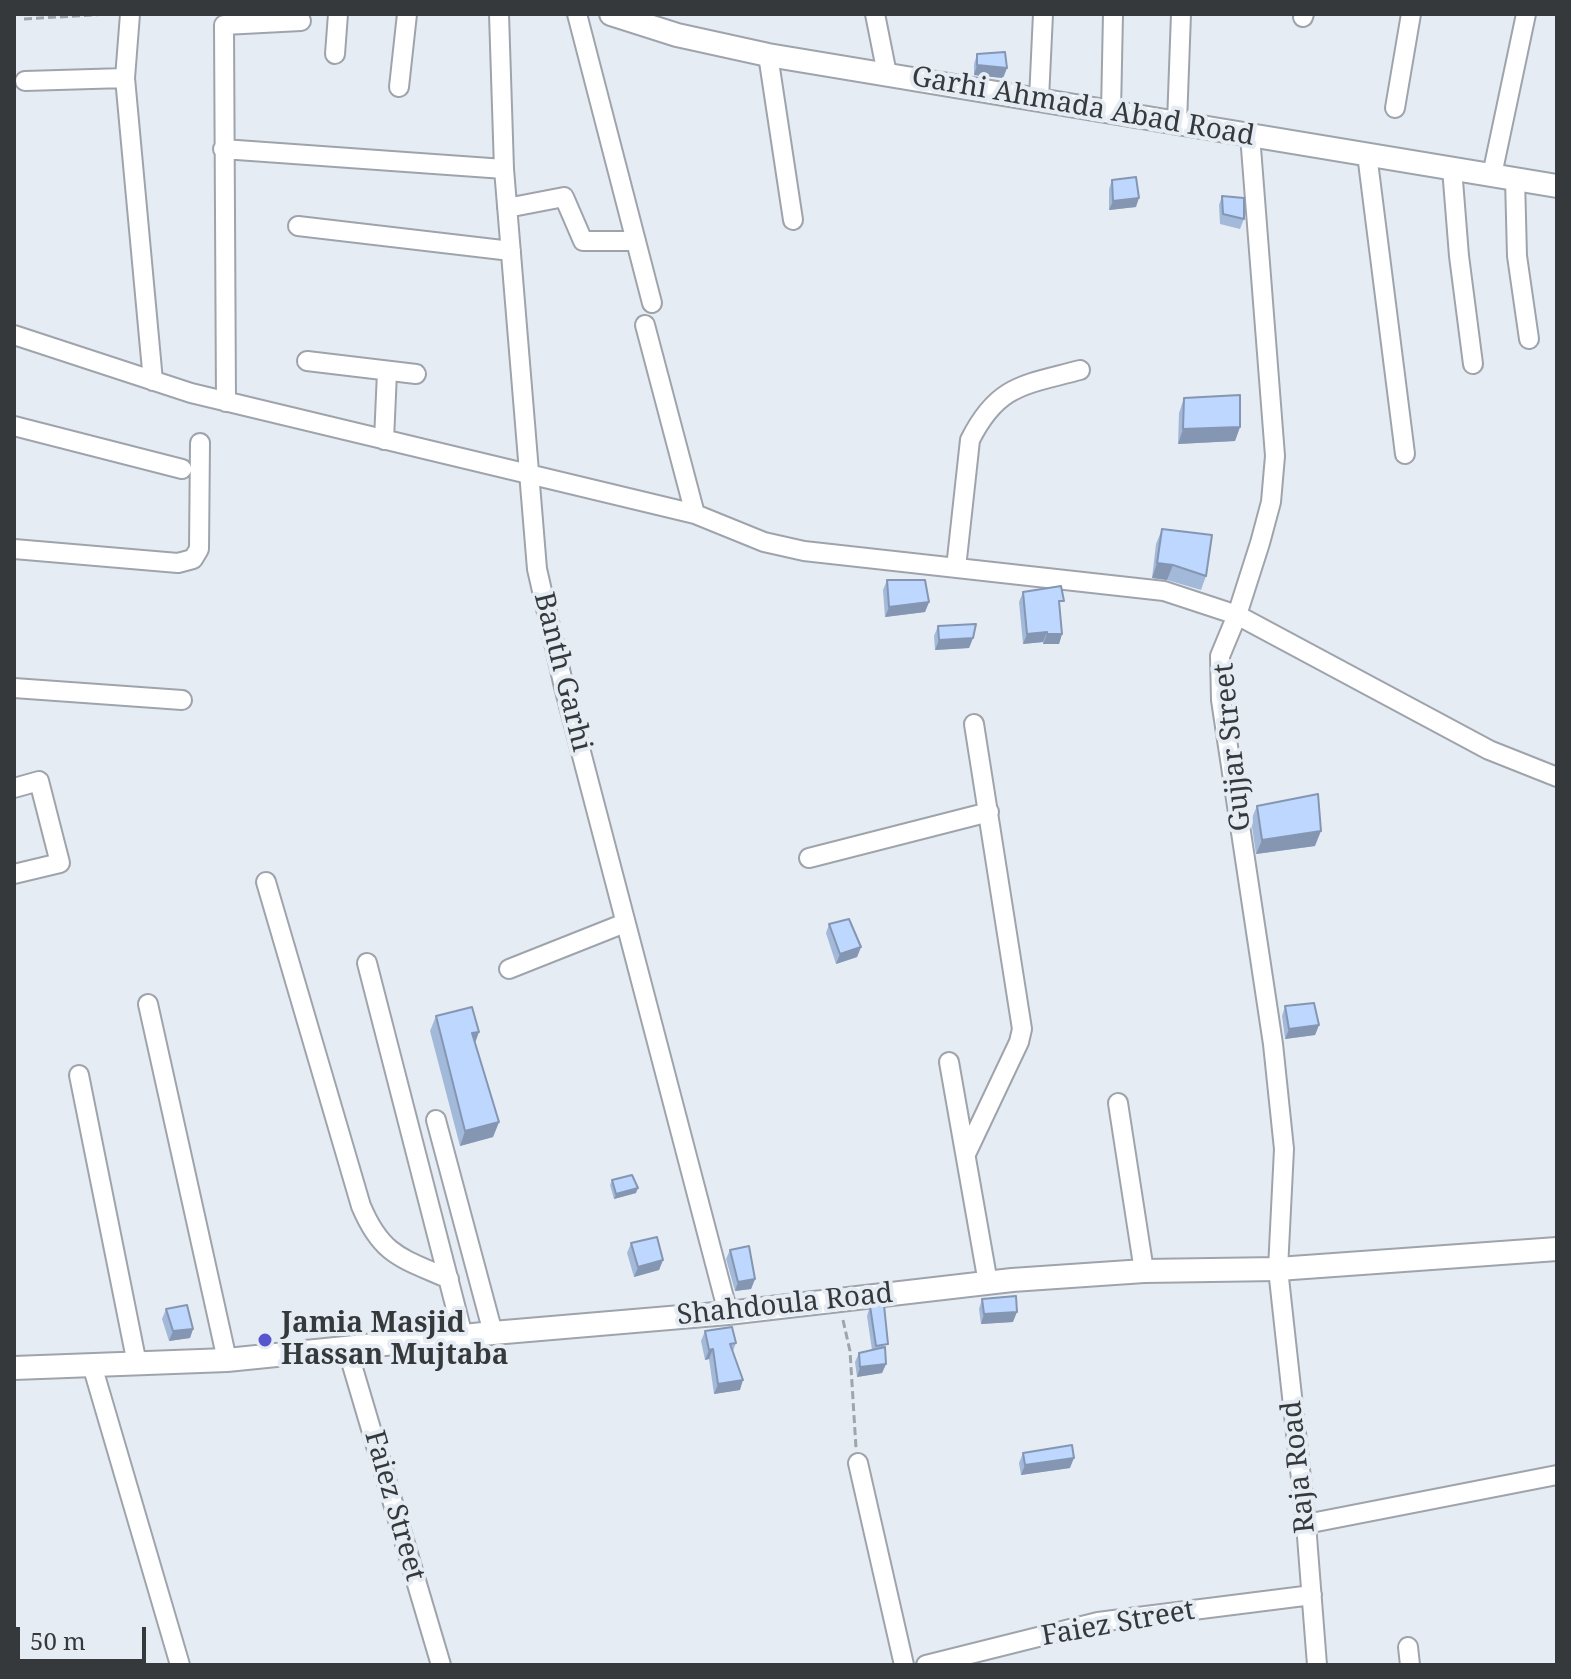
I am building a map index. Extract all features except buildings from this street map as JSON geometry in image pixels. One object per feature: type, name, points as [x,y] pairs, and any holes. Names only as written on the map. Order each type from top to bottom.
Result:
[{"type":"street","points":[[130,14],[125,78],[153,381]]},
{"type":"street","points":[[335,54],[338,14]]},
{"type":"street","points":[[399,87],[407,14]]},
{"type":"street","name":"Banth Garhi","points":[[499,14],[504,169],[537,569],[564,687],[728,1313]]},
{"type":"street","points":[[577,14],[652,303]]},
{"type":"street","name":"Garhi Ahmada Abad Road","points":[[612,14],[677,35],[768,55],[1557,186]]},
{"type":"street","points":[[875,14],[887,74]]},
{"type":"street","points":[[1039,99],[1043,14]]},
{"type":"street","points":[[1111,112],[1113,14]]},
{"type":"street","points":[[1177,123],[1181,14]]},
{"type":"street","points":[[1395,108],[1411,14]]},
{"type":"street","points":[[1492,175],[1526,14]]},
{"type":"street","points":[[226,402],[224,19],[301,21]]},
{"type":"street","points":[[768,55],[793,220]]},
{"type":"street","points":[[25,81],[125,78]]},
{"type":"street","name":"Gujjar Street","points":[[1250,135],[1275,456],[1271,502],[1237,615],[1220,656],[1221,700],[1273,1044],[1282,1134],[1278,1269]]},
{"type":"street","points":[[223,149],[504,169]]},
{"type":"street","points":[[1367,154],[1405,454]]},
{"type":"street","points":[[1452,168],[1459,256],[1473,364]]},
{"type":"street","points":[[1515,179],[1517,256],[1529,339]]},
{"type":"street","points":[[507,208],[564,197],[583,241],[636,241]]},
{"type":"street","points":[[298,226],[511,251]]},
{"type":"street","points":[[645,325],[695,514]]},
{"type":"street","points":[[14,335],[226,402],[695,514],[764,542],[804,551],[1164,591],[1237,615],[1489,750],[1557,777]]},
{"type":"street","points":[[307,361],[416,374]]},
{"type":"street","points":[[956,568],[970,440],[979,422],[993,404],[1011,389],[1080,370]]},
{"type":"street","points":[[384,440],[387,372]]},
{"type":"street","points":[[14,426],[182,469]]},
{"type":"street","points":[[14,549],[178,563],[193,559],[199,549],[200,443]]},
{"type":"street","points":[[14,688],[182,700]]},
{"type":"street","points":[[966,1154],[1019,1042],[1022,1029],[974,724]]},
{"type":"street","points":[[14,788],[39,781],[60,863],[14,874]]},
{"type":"street","points":[[809,858],[989,812]]},
{"type":"street","points":[[266,882],[361,1206],[372,1230],[382,1244],[400,1257],[449,1279]]},
{"type":"street","points":[[509,969],[625,923]]},
{"type":"street","points":[[367,963],[463,1336]]},
{"type":"street","points":[[148,1004],[227,1360]]},
{"type":"street","points":[[949,1062],[988,1283]]},
{"type":"street","points":[[79,1075],[137,1364]]},
{"type":"street","points":[[1118,1103],[1144,1271]]},
{"type":"street","points":[[436,1120],[493,1333]]},
{"type":"street","name":"Shahdoula Road","points":[[15,1365],[227,1360],[728,1313],[988,1283],[1144,1271],[1278,1269],[1557,1249]]},
{"type":"street","name":"Raja Road","points":[[1278,1269],[1306,1524],[1317,1665]]},
{"type":"street","name":"Faiez Street","points":[[347,1348],[441,1665]]},
{"type":"street","points":[[92,1365],[180,1665]]},
{"type":"street","points":[[858,1463],[904,1665]]},
{"type":"street","points":[[1306,1524],[1557,1475]]},
{"type":"street","name":"Faiez Street","points":[[926,1665],[1098,1622],[1312,1595]]},
{"type":"path","points":[[24,19],[109,14]]},
{"type":"path","points":[[839,1300],[850,1351],[858,1463]]},
{"type":"place","name":"Jamia Masjid Hassan Mujtaba","points":[[265,1340]]}]
